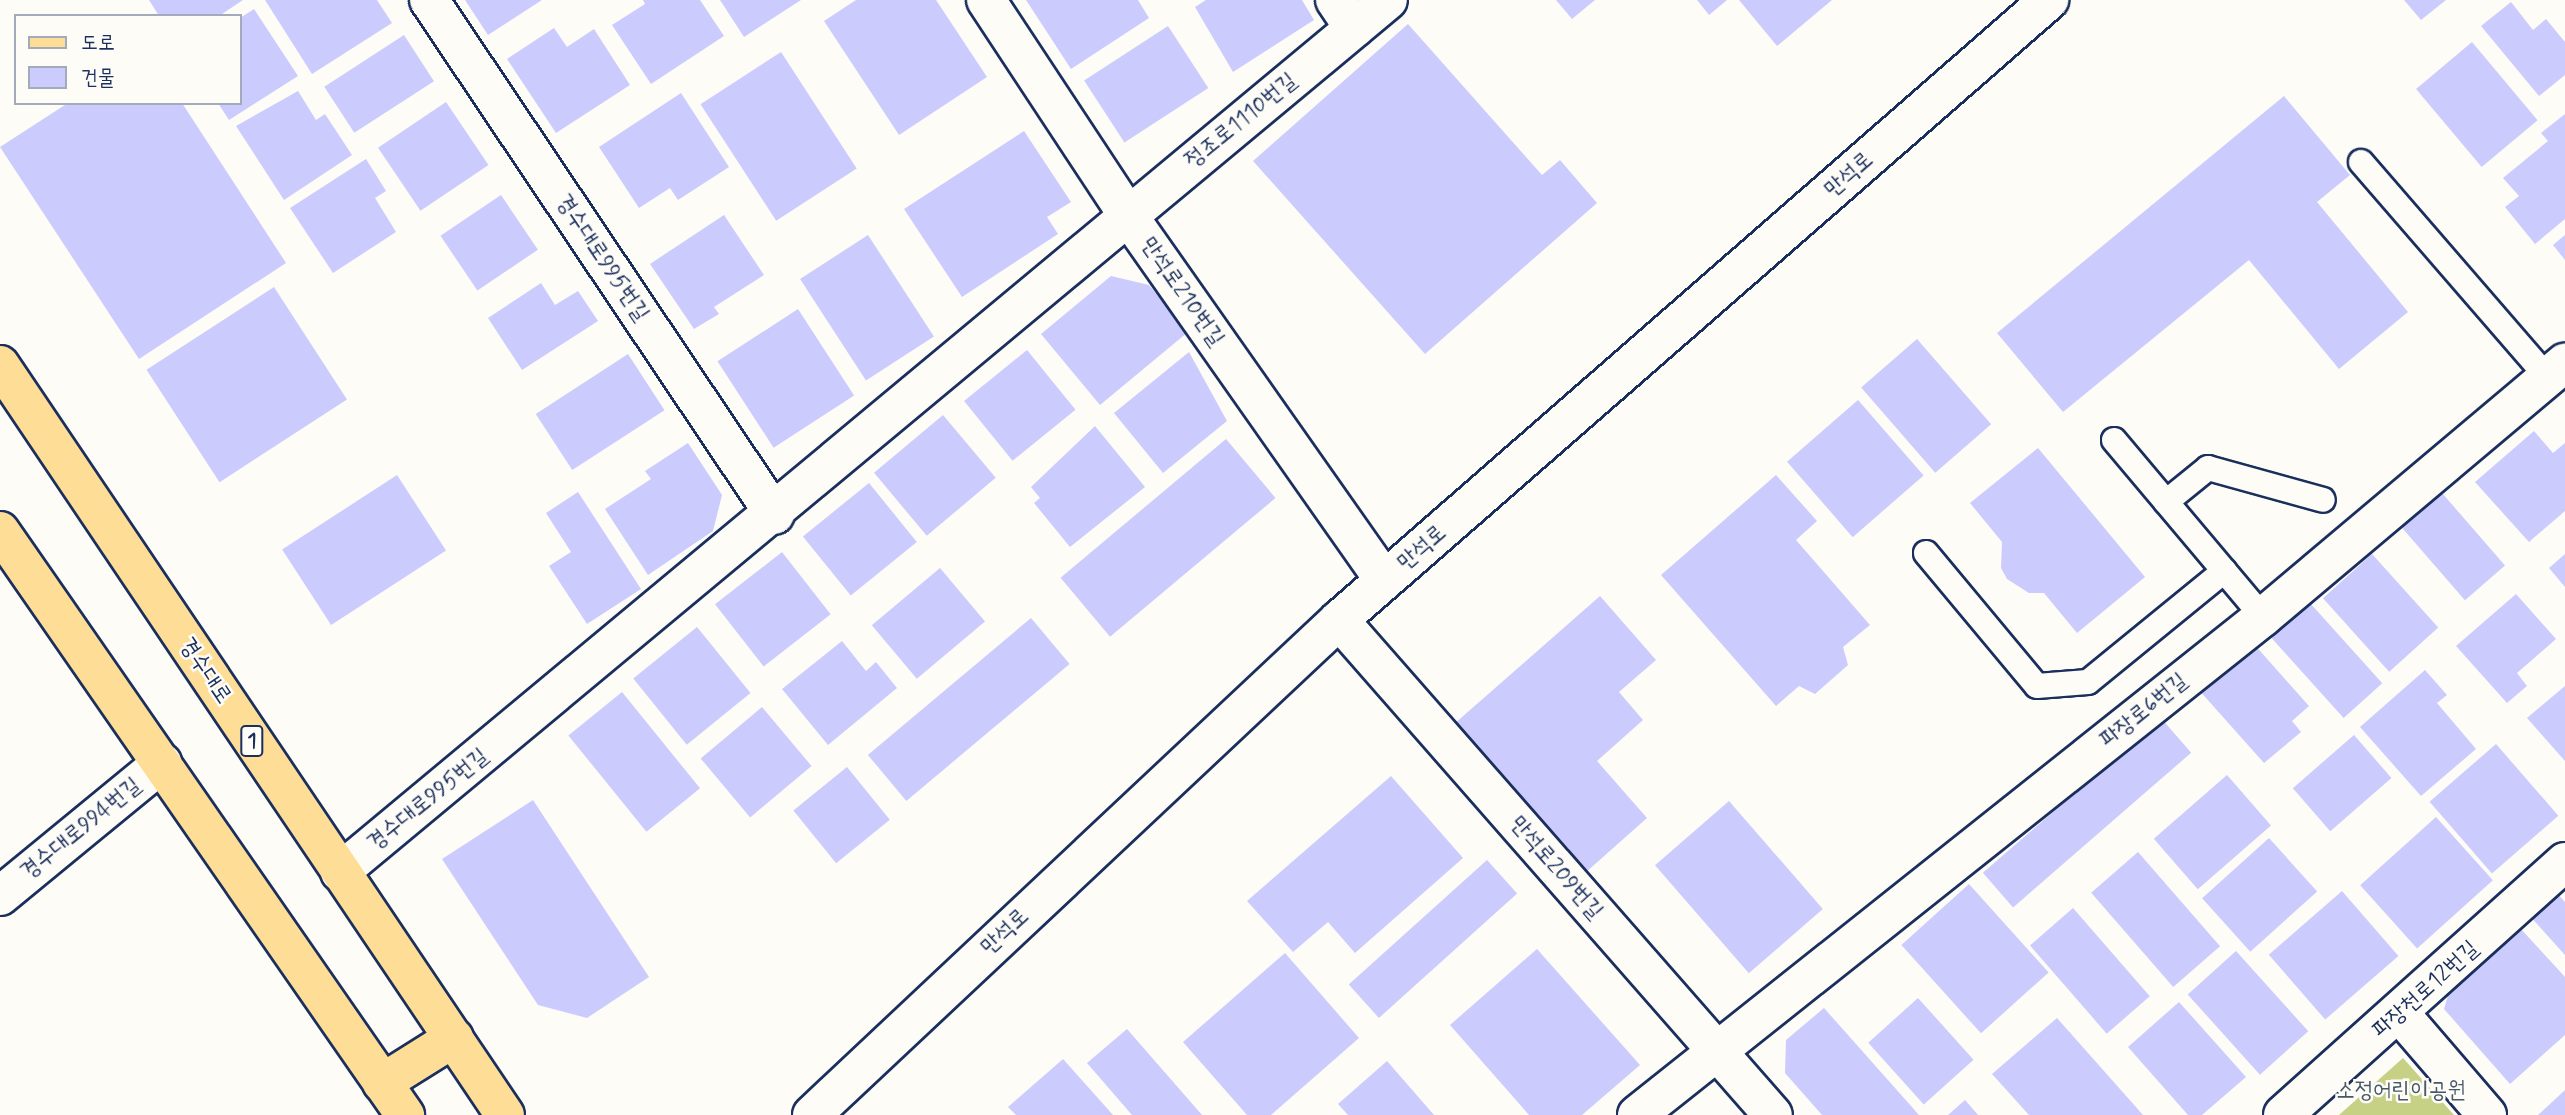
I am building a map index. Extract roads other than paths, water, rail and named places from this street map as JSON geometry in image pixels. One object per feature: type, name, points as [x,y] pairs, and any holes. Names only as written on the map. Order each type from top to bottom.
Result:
[{"type":"main road","name":"경수대로","points":[[0,365],[505,1115]]},
{"type":"main road","points":[[0,531],[405,1115]]},
{"type":"main road","points":[[382,1083],[454,1038]]},
{"type":"street","name":"경수대로995번길","points":[[429,0],[775,515]]},
{"type":"street","name":"만석로210번길","points":[[986,0],[1127,214],[1384,580]]},
{"type":"street","name":"정조로1110번길","points":[[1127,214],[1345,14],[1388,0]]},
{"type":"street","name":"만석로","points":[[812,1115],[1339,620],[2049,0]]},
{"type":"street","name":"경수대로995번길","points":[[340,872],[775,515],[1127,214]]},
{"type":"street","name":"파장로6번길","points":[[1637,1115],[2559,379]]},
{"type":"street","name":"만석로209번길","points":[[1339,620],[1773,1115]]},
{"type":"street","name":"경수대로994번길","points":[[0,896],[162,763]]},
{"type":"street","name":"파장천로12번길","points":[[2283,1115],[2400,1015],[2565,862]]},
{"type":"street","points":[[2400,1015],[2487,1115]]},
{"type":"lane","points":[[2361,162],[2559,379]]},
{"type":"lane","points":[[2115,440],[2263,617]]},
{"type":"lane","points":[[2166,502],[2208,468],[2323,500]]},
{"type":"lane","points":[[1926,553],[2037,686],[2088,682],[2224,571]]},
{"type":"park label","name":"소정어린이공원","points":[[2401,1091]]}]
